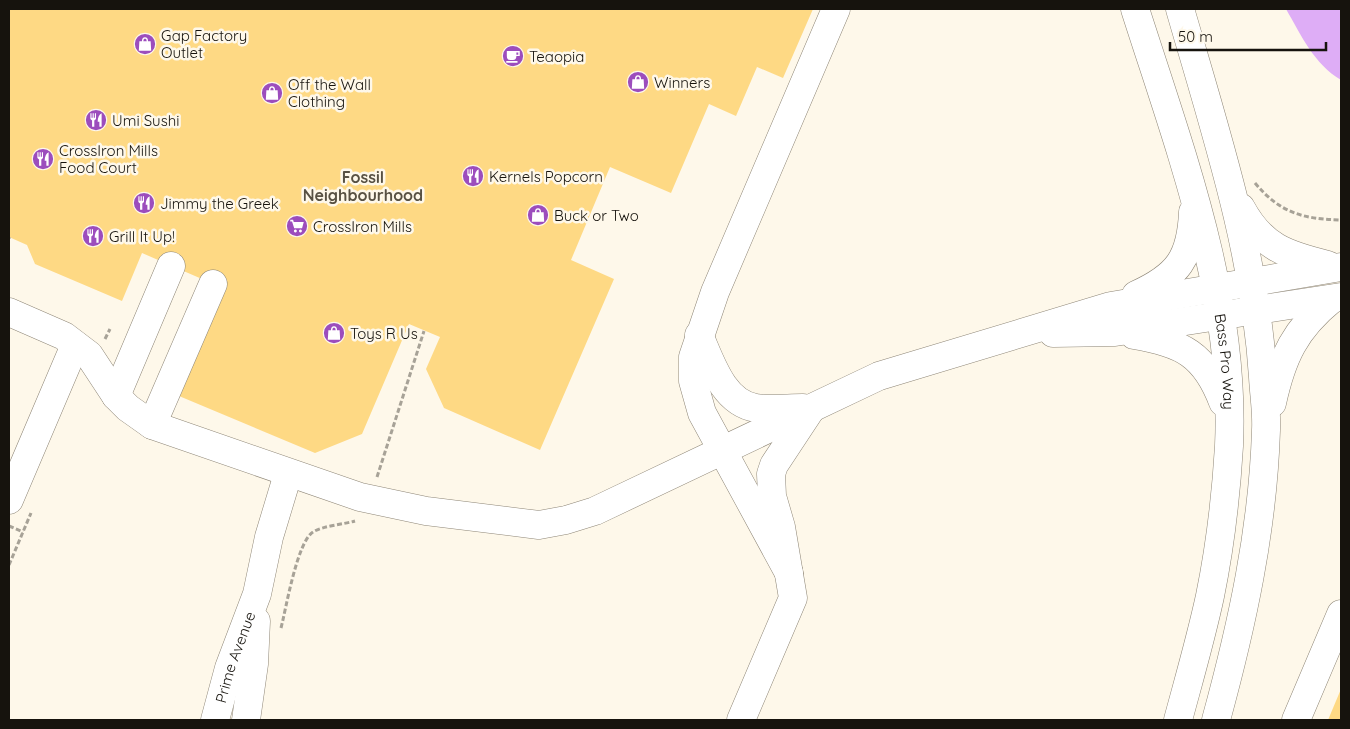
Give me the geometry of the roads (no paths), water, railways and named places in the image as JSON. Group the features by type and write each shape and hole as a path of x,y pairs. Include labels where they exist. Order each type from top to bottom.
{"street":[{"path":"789,573 702,413 693,381 693,356 715,292 836,9"},
{"name":"Bass Pro Way","path":"1135,9 1193,195 1215,288 1227,373 1229,445 1221,534 1210,597 1178,720"},
{"path":"1180,9 1242,185 1251,226 1267,242 1283,252 1339,267"},
{"path":"1242,185 1252,282 1261,345 1266,429"},
{"path":"1113,319 1174,273 1186,254 1192,235 1193,195"},
{"path":"116,396 171,266"},
{"path":"1113,319 1215,288 1339,267"},
{"path":"152,425 213,284"},
{"path":"9,312 64,336 89,355 116,396 128,408 152,425 288,474 370,500 426,511 539,525 566,520 595,511 879,376 1022,333 1113,319 1220,316 1336,298"},
{"path":"1216,720 1238,640 1251,578 1266,429 1278,375 1293,340 1302,326 1336,298"},
{"path":"1113,319 1193,354 1206,367 1217,386 1228,416"},
{"path":"699,335 716,375 733,398 755,408 812,408"},
{"path":"9,500 75,344"},
{"path":"740,720 793,598 781,527 772,496 771,474 774,465 812,408"},
{"name":"Prime Avenue","path":"215,719 230,668 257,594 270,537 288,474"},
{"name":"Prime Avenue","path":"246,720 254,664 257,594"},
{"path":"1296,720 1341,614"}],"place":[{"name":"Gap Factory Outlet","path":"145,44"},
{"name":"Teaopia","path":"513,56"},
{"name":"Winners","path":"638,82"},
{"name":"Off the Wall Clothing","path":"272,93"},
{"name":"Umi Sushi","path":"96,120"},
{"name":"CrossIron Mills Food Court","path":"43,159"},
{"name":"Kernels Popcorn","path":"473,176"},
{"name":"Jimmy the Greek","path":"144,203"},
{"name":"Buck or Two","path":"538,215"},
{"name":"CrossIron Mills","path":"297,226"},
{"name":"Grill It Up!","path":"93,236"},
{"name":"Toys R Us","path":"334,333"}],"district":[{"name":"Fossil Neighbourhood","path":"363,186"}]}
